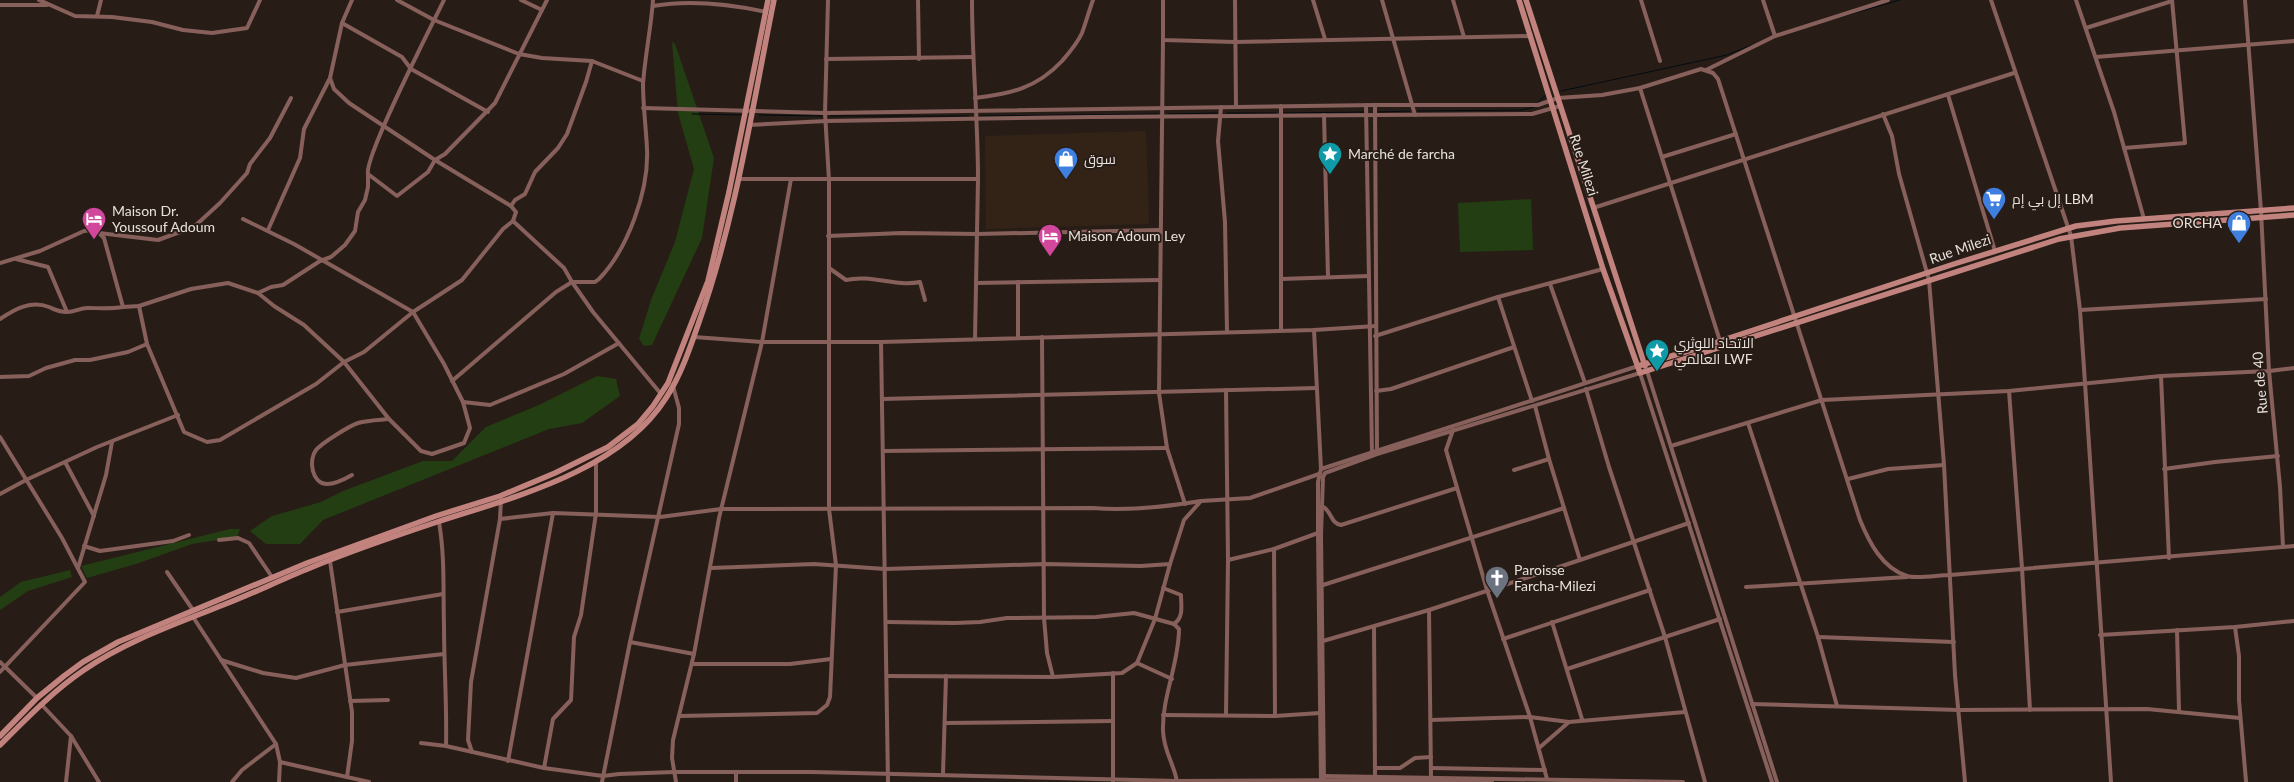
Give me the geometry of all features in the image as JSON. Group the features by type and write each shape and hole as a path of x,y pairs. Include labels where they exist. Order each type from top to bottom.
{"street":[{"path":"40,0 75,16 97,16 152,22 183,30 222,32 247,28 260,0"},
{"path":"97,16 100,0"},
{"path":"268,230 300,158 304,129 330,78 342,23 352,0"},
{"path":"397,0 434,20 519,54 542,58 592,61 644,81"},
{"path":"258,293 271,287 283,285 320,261 331,257 345,245 356,231 358,212 365,200 368,187 366,168 444,0"},
{"path":"521,0 542,10"},
{"path":"368,174 397,196 428,172 435,160 445,154 495,103 547,0"},
{"path":"452,381 541,304 572,282 595,282 604,274 636,216 645,180 647,158 643,108 644,81 653,0"},
{"path":"748,112 768,0"},
{"path":"691,336 712,264 774,0"},
{"path":"679,716 817,713 827,705 830,697 836,565 829,509 829,180 825,113 828,0"},
{"path":"918,0 919,59"},
{"path":"972,0 972,57 978,120 975,339"},
{"path":"975,98 1023,90 1052,72 1071,51 1081,34 1093,0"},
{"path":"1163,0 1159,393 1167,448 1185,504"},
{"path":"1235,0 1236,107"},
{"path":"1313,0 1325,39"},
{"path":"1382,0 1410,105 1415,115"},
{"path":"1453,0 1464,37"},
{"name":"Rue Milezi","path":"1519,0 1552,108 1640,373 1797,324 1928,277 1995,250 2067,229 2096,223 2144,219 2261,214 2294,215"},
{"name":"Rue Milezi","path":"1526,0 1647,371"},
{"path":"1641,0 1660,61"},
{"path":"1763,0 1775,36"},
{"path":"1706,70 1775,36 1888,0"},
{"path":"1991,0 2014,73 2071,236 2080,310 2111,782"},
{"path":"2076,0 2096,57 2144,219"},
{"path":"2086,28 2172,0 2184,143 2124,148"},
{"name":"Rue de 40","path":"2245,0 2261,214 2269,371 2278,456 2283,547"},
{"path":"653,6 670,2 689,2 736,6 766,12"},
{"path":"0,5 49,5"},
{"path":"342,23 402,57 411,68 488,112"},
{"path":"1163,40 1235,42 1530,36"},
{"path":"2096,57 2294,41"},
{"path":"826,58 919,59 972,57"},
{"path":"511,206 515,200 525,194 535,172 558,148 567,134 592,61"},
{"path":"643,108 825,113 1366,105 1538,105 1558,98 1602,95 1640,88 1701,69 1706,70 1713,73 1718,80 1860,520 1874,548 1890,567 1908,577"},
{"path":"1593,208 2014,73"},
{"path":"138,306 147,344 184,432 207,442 220,440 316,384 344,362 364,352 413,312 462,280 492,242 513,221 516,212 511,206 435,160 341,96 334,89 330,78"},
{"path":"1640,88 1720,341"},
{"path":"1948,95 1995,250"},
{"path":"0,263 58,244 84,231 92,230 99,233 158,240 196,225 220,203 247,173 250,164 270,138 291,98"},
{"path":"1366,105 1372,453"},
{"path":"1375,105 1377,452"},
{"path":"1281,106 1281,330"},
{"path":"745,125 826,121 1532,114 1560,106"},
{"path":"1221,107 1218,141 1225,222 1227,332"},
{"path":"1883,114 1892,136 1899,174 1928,277 1944,465 1954,642 1966,782"},
{"path":"1324,115 1328,277"},
{"path":"0,745 66,683 105,657 193,617 330,561 439,522 502,503 596,461 641,429 659,408 671,384 715,274 737,179 745,125"},
{"path":"1662,157 1736,134"},
{"path":"737,179 978,179"},
{"path":"676,782 673,749 679,716 692,664 721,510 762,342 790,179"},
{"name":"Rue Milezi","path":"1638,366 1794,317 2071,236 2120,228 2261,214 2294,208"},
{"path":"0,318 22,306 36,304 58,312 74,312 84,308 109,309 138,306 191,289 228,283 258,293 274,306 304,325 344,362 389,419 421,452 432,454 464,443 470,428 463,402 413,312 268,230 242,219"},
{"path":"513,221 558,261 572,282 662,394"},
{"path":"828,236 902,233 977,234 1160,230"},
{"path":"99,233 104,238 123,307"},
{"path":"14,259 48,267 67,312"},
{"path":"829,268 846,280 861,277 908,284 920,282 925,300"},
{"path":"1370,336 1376,336 1498,297 1604,268"},
{"path":"1280,279 1369,276"},
{"path":"976,283 1160,280"},
{"path":"1018,282 1018,337"},
{"path":"1550,284 1585,383"},
{"path":"1498,297 1532,401"},
{"path":"2080,310 2266,299"},
{"path":"691,336 762,342 881,342 1314,330 1376,326"},
{"path":"1314,330 1321,468 1319,474 1318,533 1320,713 1323,782"},
{"path":"1042,337 1044,618 1047,653 1053,678"},
{"path":"463,402 490,405 564,374 619,342"},
{"path":"881,342 888,782"},
{"path":"0,377 29,376 46,368 75,360 90,360 128,352 147,344"},
{"path":"1376,391 1391,389 1514,347"},
{"path":"1377,452 1638,366"},
{"path":"1671,446 1822,400 2009,391 2161,376 2294,368"},
{"path":"1647,371 1776,782"},
{"path":"1321,468 1535,406 1640,373 1772,782"},
{"path":"2161,376 2169,558"},
{"path":"0,736 37,698 64,676 101,651 272,577 374,538 500,496 555,473 608,447 638,424 671,384"},
{"path":"602,782 630,642 660,517 679,424 679,408 671,384"},
{"path":"882,399 1316,388"},
{"path":"1586,389 1650,590 1705,782"},
{"path":"1226,390 1228,560 1226,714"},
{"path":"2009,391 2030,710"},
{"path":"1535,406 1580,560"},
{"path":"0,494 65,462 178,415"},
{"path":"352,475 328,484 318,480 315,477 312,464 316,450 356,424 389,419"},
{"path":"1748,423 1818,637 1836,706"},
{"path":"1453,430 1446,450 1487,590 1530,718 1547,779"},
{"path":"0,437 85,582 0,672"},
{"path":"78,568 106,476 112,442"},
{"path":"883,451 1167,448"},
{"path":"1322,776 1324,641 1323,477 1325,473 1372,453"},
{"path":"2164,469 2278,456"},
{"path":"1514,470 1549,459"},
{"path":"544,768 553,719 571,700 574,638 581,615 596,513 596,461"},
{"path":"65,462 94,516"},
{"path":"1848,479 1888,469 1944,465"},
{"path":"500,519 553,513 596,513 660,517 721,510 1043,508 1116,510 1257,497 1319,474"},
{"path":"1322,506 1332,520 1342,525 1457,488"},
{"path":"472,752 468,740 471,682 500,519 502,503 500,496"},
{"path":"887,676 1053,678 1122,672 1137,663 1155,618 1184,520 1201,501"},
{"path":"1323,585 1564,508"},
{"path":"508,761 553,513"},
{"path":"439,522 445,559 444,654 447,706 446,746"},
{"path":"1324,641 1374,627 1634,544 1689,523"},
{"path":"1228,560 1274,549 1318,533"},
{"path":"84,546 100,551 173,541 189,535"},
{"path":"219,540 238,538 249,543 272,577"},
{"path":"1746,587 1950,575 2294,546"},
{"path":"1274,549 1275,716"},
{"path":"330,561 350,701 352,740 347,777"},
{"path":"711,568 836,565 885,569 1045,564 1142,566 1170,564"},
{"path":"167,572 193,610"},
{"path":"1164,588 1181,595 1181,615 1179,621 1174,624"},
{"path":"1503,639 1650,590"},
{"path":"337,612 444,594"},
{"path":"1428,610 1431,777"},
{"path":"886,622 955,623 1007,618 1134,613 1174,624 1179,629 1179,642 1163,715 1165,751 1177,781"},
{"path":"193,617 276,744 280,762 279,782"},
{"path":"1567,669 1720,619"},
{"path":"2100,636 2294,621"},
{"path":"1552,622 1582,719"},
{"path":"1374,627 1375,779"},
{"path":"2235,627 2239,656 2240,718 2246,781"},
{"path":"2177,630 2179,711"},
{"path":"1818,637 1954,642"},
{"path":"630,642 694,654"},
{"path":"221,660 263,673 296,678 345,665 444,654"},
{"path":"692,664 790,664 831,659"},
{"path":"0,662 37,698 70,736 99,782"},
{"path":"1137,663 1172,679"},
{"path":"1112,673 1112,780"},
{"path":"943,774 946,676"},
{"path":"350,701 388,700"},
{"path":"1752,704 1959,710 2105,711 2147,709 2240,718"},
{"path":"1431,720 1530,718 1569,722 1582,719 1685,712"},
{"path":"1163,715 1226,714 1275,716 1320,713"},
{"path":"945,723 1112,721"},
{"path":"1539,748 1569,722"},
{"path":"66,782 70,736"},
{"path":"421,743 446,746 544,768 603,776 674,772 812,772 1177,781 1315,780 1323,782 1431,777 1683,782"},
{"path":"232,782 242,770 276,744"},
{"path":"1375,768 1400,768 1415,758 1431,757"},
{"path":"280,762 369,782"},
{"path":"1431,768 1545,770"},
{"path":"736,773 736,782"},
{"path":"1002,782 1003,776"},
{"path":"1315,780 1322,776 1492,782"}],"shaded area":[{"name":"سوق","path":"1146,131 1149,224 986,229 985,136"}],"green space":[{"path":"672,42 675,44 714,158 702,238 652,345 644,346 639,339 651,300 675,242 694,169 678,113"},
{"path":"1531,199 1533,250 1460,252 1458,203"},
{"path":"597,376 616,379 620,396 582,423 549,429 323,520 300,544 266,544 250,531 272,516 321,502 343,491 423,461 452,461 486,427 539,405"},
{"path":"230,529 240,529 237,537 192,544 136,564 87,578 81,566"},
{"path":"70,570 72,577 28,591 0,610 0,597 21,582"}],"waterway":[{"path":"1830,20 1900,0"},
{"path":"1561,91 1727,55 1752,45"},
{"path":"1538,102 1545,96"},
{"path":"1418,111 1522,110 1534,107"},
{"path":"1378,112 1410,111"},
{"path":"1284,113 1364,112"},
{"path":"1169,114 1218,113"},
{"path":"1227,113 1276,113"},
{"path":"692,114 741,115"},
{"path":"980,116 1158,114"},
{"path":"759,115 822,116"},
{"path":"830,116 969,116"}],"place":[{"name":"Marché de farcha","path":"1330,175"},
{"name":"سوق","path":"1066,180"},
{"name":"إل بي إم LBM","path":"1994,220"},
{"name":"Maison Dr. Youssouf Adoum","path":"94,240"},
{"name":"ORCHA","path":"2239,244"},
{"name":"Maison Adoum Ley","path":"1050,257"},
{"name":"الاتحاد اللوثري العالمي LWF","path":"1657,372"},
{"name":"Paroisse Farcha-Milezi","path":"1497,599"}]}
